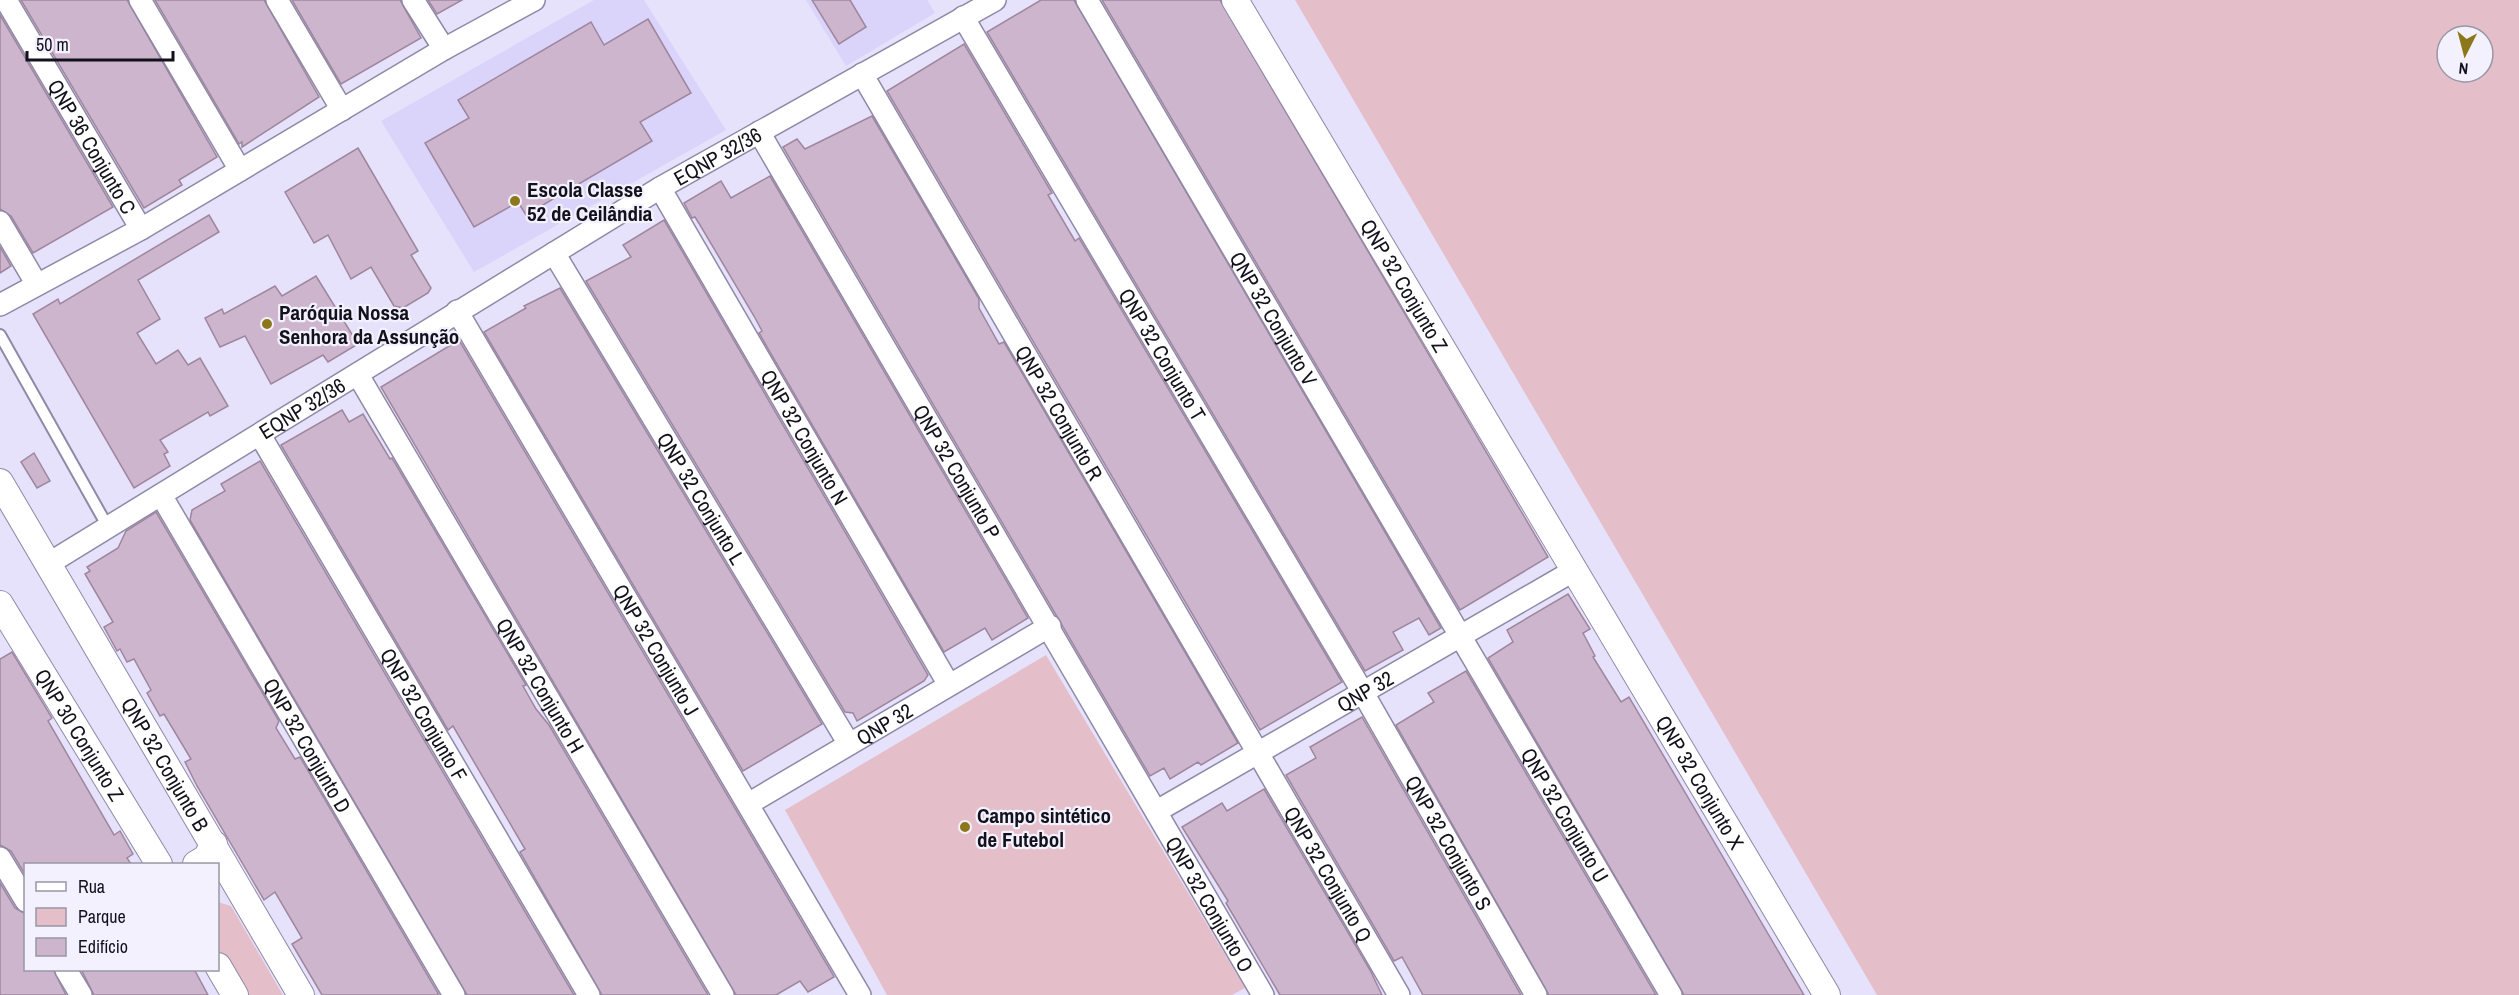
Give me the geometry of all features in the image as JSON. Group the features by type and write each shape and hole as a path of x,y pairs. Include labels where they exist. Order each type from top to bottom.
{"street":[{"name":"QNP 36 Conjunto C","path":"6,0 141,230"},
{"path":"140,0 240,170"},
{"path":"277,0 342,110"},
{"path":"413,0 444,49"},
{"path":"0,305 141,230 444,49 534,0"},
{"name":"EQNP 32/36","path":"48,564 109,529 457,311 660,188 995,0"},
{"name":"QNP 32 Conjunto V","path":"1087,0 1460,635"},
{"name":"QNP 32 Conjunto Z","path":"1235,0 1573,572"},
{"name":"QNP 32 Conjunto T","path":"963,17 1362,691"},
{"name":"QNP 32 Conjunto R","path":"861,74 1258,751"},
{"name":"QNP 32 Conjunto P","path":"759,132 1050,626 1156,812"},
{"name":"QNP 32 Conjunto N","path":"660,188 949,685"},
{"path":"0,222 36,284"},
{"name":"QNP 32 Conjunto L","path":"554,253 849,744"},
{"name":"QNP 32 Conjunto J","path":"457,311 748,804 854,993"},
{"name":"QNP 32 Conjunto H","path":"358,375 723,995"},
{"name":"QNP 32 Conjunto F","path":"260,435 589,995"},
{"name":"QNP 32 Conjunto B","path":"0,482 214,844 228,887 302,995"},
{"name":"QNP 32 Conjunto D","path":"161,495 454,995"},
{"name":"QNP 32","path":"1156,812 1362,691 1573,572"},
{"name":"QNP 32 Conjunto X","path":"1573,572 1827,995"},
{"name":"QNP 30 Conjunto Z","path":"0,604 158,863"},
{"name":"QNP 32","path":"748,804 1050,626"},
{"name":"QNP 32 Conjunto U","path":"1460,635 1671,995"},
{"name":"QNP 32 Conjunto S","path":"1362,691 1536,995"},
{"name":"QNP 32 Conjunto Q","path":"1258,751 1399,995"},
{"name":"QNP 32 Conjunto O","path":"1156,812 1263,995"},
{"path":"198,863 206,858 214,844"},
{"path":"0,858 24,898"},
{"path":"219,968 235,995"},
{"path":"67,971 81,995"}],"lane":[{"path":"0,335 109,529"}],"shaded area":[{"name":"Escola Classe 52 de Ceilândia","path":"594,0 644,0 726,130 474,272 381,121"},
{"path":"806,0 927,0 935,13 846,66"}],"green space":[{"path":"1295,0 2519,0 2519,995 1877,995"},
{"path":"1046,655 1245,988 1232,995 887,995 785,810"},
{"path":"219,902 231,906 283,995 243,995 219,953"}],"building":[{"path":"21,0 127,0 217,157 179,180 182,185 144,208"},
{"path":"155,0 264,0 319,97 242,147 242,142 239,144"},
{"path":"292,0 400,0 421,38 341,84"},
{"path":"428,0 462,0 437,14"},
{"path":"812,0 850,0 866,27 839,44"},
{"path":"1041,0 1074,0 1441,628 1429,635 1419,618 1393,632 1403,650 1365,671 987,32"},
{"path":"1102,0 1220,0 1548,557 1460,610"},
{"path":"0,15 113,207 33,253 11,216 0,209"},
{"path":"648,19 691,93 640,122 652,141 526,215 518,202 474,227 425,143 469,118 458,100 591,22 604,45"},
{"path":"964,44 1052,193 1048,195 1075,241 1079,238 1342,682 1260,730 887,91"},
{"path":"872,116 979,299 979,308 999,344 1004,342 1238,743 1201,765 1198,762 1170,779 1164,768 1150,776 783,147 797,139 805,149"},
{"path":"358,148 418,251 411,255 431,288 428,293 403,308 394,306 371,267 351,279 328,235 314,243 285,192"},
{"path":"770,176 1028,618 992,640 985,628 944,652 759,333 762,331 754,316 700,225 695,217 692,218 684,203 721,181 731,198"},
{"path":"209,215 219,232 138,280 160,319 137,333 156,364 178,350 188,365 200,358 228,406 210,416 208,412 160,440 168,452 164,454 170,466 134,488 33,314 58,299 60,304"},
{"path":"664,220 928,675 924,681 857,721 853,713 845,712 586,281 631,257 623,245"},
{"path":"0,247 11,266 0,273"},
{"path":"316,276 358,344 328,362 323,355 271,384 245,336 220,347 205,318 222,309 224,314 275,286 282,296"},
{"path":"560,288 822,724 743,771 484,332 526,308 524,306"},
{"path":"459,340 832,973 834,977 808,992 800,981 776,995 736,995 381,387"},
{"path":"342,410 349,422 363,414 390,459 392,458 526,685 523,686 536,709 549,725 708,995 602,995 520,852 525,849 453,726 448,730 281,445"},
{"path":"34,453 50,481 37,488 21,462"},
{"path":"260,461 574,995 467,995 190,520 192,510 225,491 221,484"},
{"path":"156,512 279,721 276,728 295,759 300,757 439,995 322,995 292,944 302,938 275,892 264,900 197,786 185,762 191,759 164,714 160,716 147,693 151,690 134,659 127,662 120,649 117,651 104,627 113,622 85,574 90,571 87,567 118,548 126,531"},
{"path":"1568,594 1590,629 1583,633 1595,656 1593,657 1621,702 1629,697 1804,995 1684,995 1488,658 1513,642 1507,630"},
{"path":"12,652 52,718 48,721 114,835 120,831 133,854 127,858 130,863 24,863 24,873 11,851 0,845 0,659"},
{"path":"1466,671 1656,995 1549,995 1396,725 1434,702 1428,693"},
{"path":"1362,717 1521,995 1423,995 1402,957 1394,961 1286,775 1316,758 1310,747"},
{"path":"1264,789 1370,970 1382,995 1280,995 1226,903 1228,901 1182,827 1222,803 1227,811"},
{"path":"0,883 15,908 24,913 24,971 54,971 66,995 0,995"},
{"path":"82,971 195,971 208,995 94,995"}],"place":[{"name":"Escola Classe 52 de Ceilândia","path":"515,201"},
{"name":"Paróquia Nossa Senhora da Assunção","path":"267,324"},
{"name":"Campo sintético de Futebol","path":"965,827"}]}
